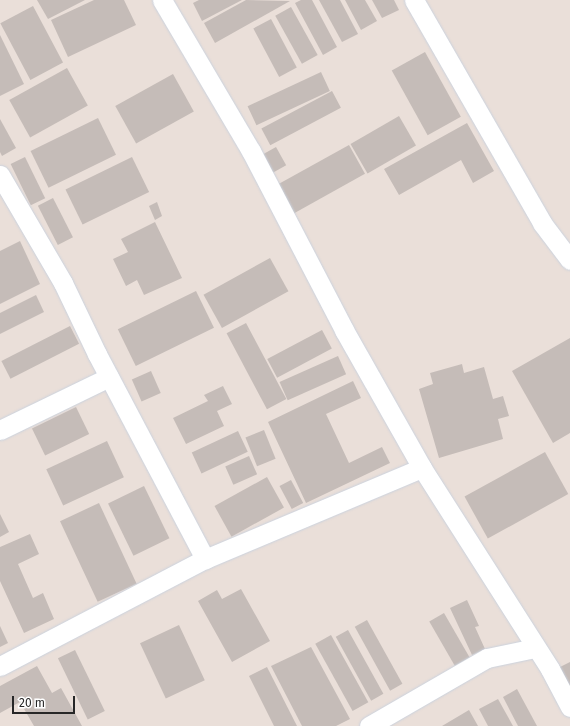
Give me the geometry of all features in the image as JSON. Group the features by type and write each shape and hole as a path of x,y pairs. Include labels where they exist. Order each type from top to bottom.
{"street":[{"path":"162,0 251,151 344,330 422,468 535,648 550,669 570,707"},
{"path":"414,0 542,223 570,260"},
{"path":"0,175 6,196 63,283 109,378 205,559"},
{"path":"0,430 109,378"},
{"path":"0,666 205,559 422,468"},
{"path":"369,726 487,658 535,648"}],"building":[{"path":"37,0 85,0 48,19"},
{"path":"94,0 124,0 136,25 68,57 51,20"},
{"path":"199,0 242,0 202,21 193,3"},
{"path":"246,0 290,1 215,43 204,23"},
{"path":"301,0 312,0 337,47 323,55 295,3"},
{"path":"319,0 340,0 358,34 342,42"},
{"path":"345,0 365,0 377,21 361,30"},
{"path":"372,0 394,0 399,10 382,18"},
{"path":"33,6 63,63 30,80 0,23"},
{"path":"291,7 318,55 302,64 275,16"},
{"path":"271,19 297,68 279,77 253,28"},
{"path":"0,35 24,84 0,96"},
{"path":"425,52 461,117 428,135 392,70"},
{"path":"67,68 88,106 30,138 9,100"},
{"path":"321,72 330,91 256,125 248,106"},
{"path":"173,74 194,112 136,144 115,106"},
{"path":"332,91 341,108 270,145 261,129"},
{"path":"399,116 416,145 368,173 351,144"},
{"path":"98,118 116,155 49,188 31,151"},
{"path":"0,119 16,148 2,156 0,152"},
{"path":"467,123 494,171 473,183 461,160 399,195 384,169"},
{"path":"349,145 365,174 294,213 278,184"},
{"path":"276,147 286,165 268,176 258,157"},
{"path":"25,157 45,198 31,205 11,164"},
{"path":"132,157 149,192 83,224 65,189"},
{"path":"53,198 73,237 58,245 38,206"},
{"path":"157,202 162,216 155,220 149,206"},
{"path":"155,222 182,278 144,295 137,280 126,286 113,259 128,252 121,239"},
{"path":"20,241 40,284 0,304 0,251"},
{"path":"270,258 288,291 222,328 204,295"},
{"path":"196,291 214,328 136,366 118,329"},
{"path":"36,295 44,312 0,334 0,313"},
{"path":"246,323 286,399 267,409 227,333"},
{"path":"70,326 79,344 10,379 1,361"},
{"path":"322,330 332,349 277,378 267,359"},
{"path":"570,338 570,433 553,443 512,371"},
{"path":"338,356 346,374 288,400 280,382"},
{"path":"462,364 464,373 484,367 493,399 503,396 509,416 498,419 503,439 439,458 419,389 433,384 430,373"},
{"path":"151,371 161,393 142,401 132,380"},
{"path":"353,381 361,398 326,414 349,463 382,447 390,463 306,503 268,422"},
{"path":"223,386 232,404 217,411 224,426 186,444 173,418 208,401 204,395"},
{"path":"76,407 89,434 45,455 32,428"},
{"path":"264,430 276,459 257,466 245,437"},
{"path":"238,431 248,452 201,473 192,453"},
{"path":"107,441 124,477 63,506 46,469"},
{"path":"545,452 568,494 488,539 465,497"},
{"path":"249,456 257,474 233,485 225,467"},
{"path":"267,477 284,508 231,537 215,506"},
{"path":"291,480 303,503 292,509 280,486"},
{"path":"144,486 169,538 133,556 108,504"},
{"path":"99,503 137,584 98,602 60,521"},
{"path":"0,514 9,532 0,537"},
{"path":"30,534 39,554 18,564 33,598 43,593 54,619 24,633 0,581 0,547"},
{"path":"241,589 270,641 232,662 198,601 217,590 222,599"},
{"path":"467,600 479,626 475,627 485,649 472,655 450,608"},
{"path":"444,613 469,657 455,666 429,622"},
{"path":"367,620 402,684 390,691 355,627"},
{"path":"179,625 205,680 166,698 140,643"},
{"path":"0,626 8,643 0,647"},
{"path":"348,630 383,694 371,701 336,637"},
{"path":"331,635 368,702 353,711 315,644"},
{"path":"311,647 350,719 336,726 302,726 271,666"},
{"path":"75,650 105,711 88,719 58,658"},
{"path":"570,662 570,703 554,670"},
{"path":"37,666 52,693 61,688 82,726 34,726 20,702 0,713 0,686"},
{"path":"267,667 297,726 274,726 249,676"},
{"path":"517,689 537,726 518,726 503,697"},
{"path":"498,699 513,726 488,726 479,709"},
{"path":"469,710 478,726 442,726"}]}
